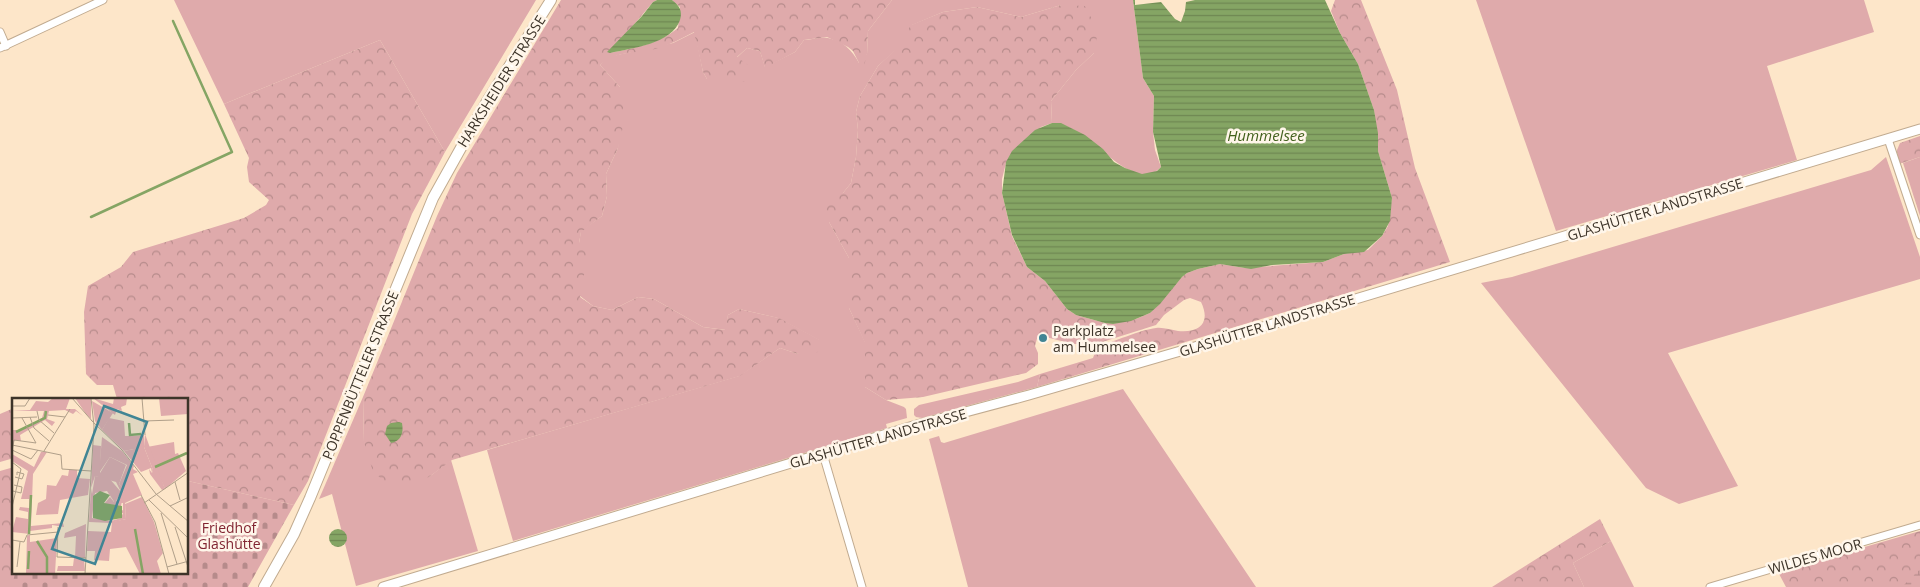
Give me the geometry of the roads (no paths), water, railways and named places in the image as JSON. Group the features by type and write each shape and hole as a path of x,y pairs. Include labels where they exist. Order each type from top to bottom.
{"main road":[{"name":"HARKSHEIDER STRASSE","path":"452,162 551,0"},
{"name":"POPPENBÜTTELER STRASSE","path":"264,587 294,534 310,498 429,207 452,162"}],"street":[{"path":"0,32 3,47 103,0"},
{"name":"GLASHÜTTER LANDSTRASSE","path":"383,587 823,454 1246,332 1920,129"},
{"path":"1888,139 1920,235"},
{"path":"823,454 862,587"},
{"name":"WILDES MOOR","path":"1710,587 1920,525"}],"water":[{"path":"657,0 672,0 678,6 681,11 681,17 676,28 669,35 650,44 610,53 607,52 653,2"},
{"name":"Hummelsee","path":"1133,0 1135,0 1135,5 1161,2 1175,19 1181,22 1186,2 1195,0 1325,0 1340,33 1358,64 1374,110 1378,133 1378,151 1392,198 1390,221 1382,236 1364,252 1344,254 1323,262 1272,265 1251,269 1220,264 1198,269 1182,277 1150,313 1131,321 1113,324 1105,323 1076,315 1067,309 1045,281 1027,267 1012,235 1002,193 1006,162 1012,151 1035,130 1052,123 1061,123 1085,135 1103,149 1114,162 1125,168 1142,174 1157,171 1161,167 1153,132 1154,96 1143,78"},
{"path":"391,423 402,423 403,430 401,436 391,443 385,434 387,426"},
{"path":"338,529 344,532 347,538 344,544 338,547 332,544 329,538 332,532"}],"waterway":[{"path":"91,217 232,152 173,21"}],"place":[{"name":"Parkplatz am Hummelsee","path":"1043,338"}],"park label":[{"name":"Friedhof Glashütte","path":"229,536"}]}
